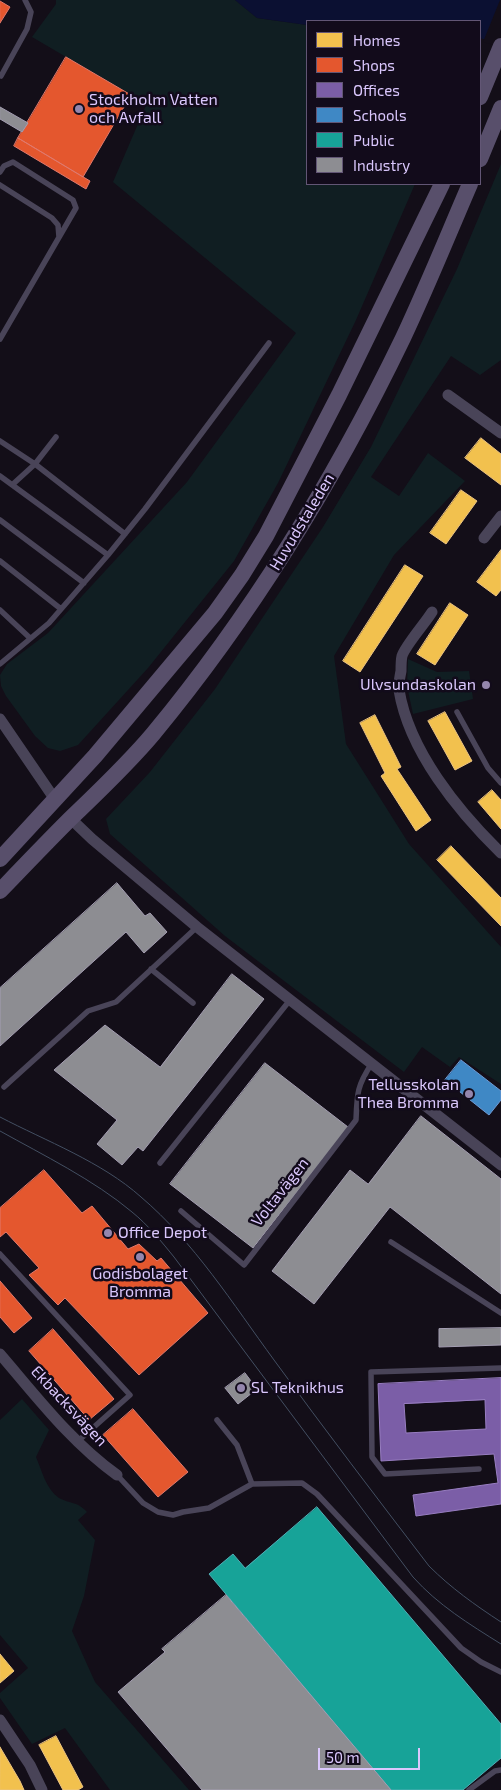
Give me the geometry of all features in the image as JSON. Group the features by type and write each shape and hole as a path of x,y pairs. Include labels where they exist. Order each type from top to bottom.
{"main road":[{"path":"481,95 501,46"},
{"path":"481,157 501,108"},
{"name":"Huvudstaleden","path":"0,859 56,801 95,756 215,613 242,575 266,536 442,185"},
{"name":"Huvudstaleden","path":"0,891 70,818 107,784 153,734 234,628 269,576 329,478 370,404 429,280 470,185"},
{"path":"56,801 70,818"}],"street":[{"path":"448,395 501,433"},
{"path":"484,538 501,516"},
{"path":"432,612 402,656 399,688 403,704 410,725 428,763 451,798 501,853"},
{"path":"0,719 56,801"},
{"path":"70,818 92,839 197,926 501,1165"},
{"name":"Ekbacksvägen","path":"0,1354 77,1442 97,1461 117,1475"},
{"path":"0,1720 30,1765 42,1790"}],"lane":[{"path":"2,76 27,28 30,12 25,0"},
{"path":"0,172 4,166 13,162 73,200 76,208 0,339"},
{"path":"0,185 52,218 58,225 59,237"},
{"path":"0,664 49,623 108,555 269,343"},
{"path":"12,485 35,464 56,437"},
{"path":"0,441 35,464 125,534"},
{"path":"0,476 108,555"},
{"path":"0,520 84,583"},
{"path":"0,562 61,609"},
{"path":"0,610 30,638"},
{"path":"457,712 488,768 501,783"},
{"path":"4,1087 88,1011 116,1002 197,926"},
{"path":"152,969 193,1004"},
{"path":"160,1163 290,1000"},
{"name":"Voltavägen","path":"181,1211 244,1265 356,1120 357,1092 372,1064"},
{"path":"391,1242 501,1312"},
{"path":"0,1254 130,1395 77,1442"},
{"path":"479,1469 385,1474 372,1457 371,1372 501,1368"},
{"path":"217,1420 237,1445 252,1484"},
{"path":"117,1475 143,1502 158,1512 173,1515 209,1508 252,1484 302,1483 317,1494 461,1648 481,1662 501,1672"},
{"path":"469,1790 495,1771 501,1770"}],"shaded area":[{"path":"56,0 235,0 257,18 306,25 306,185 415,185 356,320 278,483 234,561 148,668 78,745 60,751 48,748 35,736 6,696 1,686 0,675 7,664 48,633 187,482 296,333 113,182 147,103 32,37 56,4"},
{"path":"501,164 501,360 480,375 451,356 371,477 399,496 428,453 465,481 394,555 334,656 346,744 409,844 501,947 501,1084 459,1057 450,1067 422,1047 404,1072 225,936 110,834 106,819 150,772 215,689 323,527 371,447 457,269"},
{"path":"408,659 437,672 469,671 473,699 413,714 407,686"},
{"path":"22,1399 49,1430 36,1457 42,1474 51,1490 59,1498 77,1504 87,1512 78,1520 95,1540 84,1596 72,1631 95,1682 189,1790 110,1790 65,1728 32,1744 0,1698 0,1693 28,1668 0,1635 0,1420"}],"water":[{"path":"235,0 501,0 501,45 481,38 481,20 306,20 306,25 257,18"}],"pier":[{"path":"501,0 501,47 483,42"}],"building: Homes":[{"path":"481,438 501,454 501,485 465,458"},
{"path":"461,490 477,501 446,544 430,533"},
{"path":"501,550 501,590 496,596 477,582"},
{"path":"405,565 423,576 360,672 343,661"},
{"path":"450,603 468,615 435,665 417,654"},
{"path":"445,712 472,761 455,770 428,721"},
{"path":"375,715 401,767 397,769 431,820 416,831 381,776 385,773 360,723"},
{"path":"492,790 501,800 501,829 478,802"},
{"path":"451,846 501,898 501,926 437,860"},
{"path":"0,1654 14,1671 0,1683"},
{"path":"56,1736 83,1787 78,1790 63,1790 39,1745"},
{"path":"0,1747 20,1781 24,1790 0,1790"}],"building: Shops":[{"path":"0,1 10,7 0,23"},
{"name":"Stockholm Vatten och Avfall","path":"66,57 131,95 83,177 18,138"},
{"path":"18,138 90,181 86,189 14,146"},
{"path":"44,1170 82,1213 92,1206 128,1249 139,1244 157,1261 161,1258 208,1313 139,1375 65,1298 58,1305 29,1275 39,1268 6,1232 0,1237 0,1208"},
{"path":"0,1281 32,1318 14,1333 0,1317"},
{"path":"53,1329 114,1399 89,1420 29,1351"},
{"path":"133,1409 188,1472 158,1497 103,1435"}],"building: Offices":[{"path":"501,1378 501,1504 416,1516 413,1495 498,1483 494,1454 381,1461 378,1384","holes":["485,1400 486,1429 406,1433 404,1404"]}],"building: Schools":[{"path":"461,1060 501,1091 501,1100 489,1115 445,1080"}],"building: Public":[{"path":"317,1507 501,1724 501,1758 463,1790 391,1790 209,1574 233,1554 245,1568"}],"building: Industry":[{"path":"0,107 28,123 22,132 0,119"},
{"path":"117,883 145,916 150,913 167,932 144,953 126,932 0,1046 0,988"},
{"path":"232,974 264,999 143,1151 138,1147 122,1165 97,1144 117,1120 54,1070 105,1025 160,1067"},
{"path":"265,1063 348,1127 253,1248 170,1184"},
{"path":"421,1116 501,1179 501,1294 390,1207 314,1304 272,1271 350,1170 368,1184"},
{"path":"501,1328 501,1345 439,1347 439,1329"},
{"name":"SL Teknikhus","path":"245,1373 257,1389 238,1404 225,1388"},
{"path":"226,1595 391,1790 202,1790 118,1692 165,1652 162,1649"}],"tram line":[{"path":"0,1117 109,1173 126,1184 160,1215 212,1274 312,1412 429,1566 446,1582 501,1622"},
{"path":"0,1131 68,1168 101,1189 132,1212 149,1228 174,1257 413,1577 443,1605 501,1644"}],"place":[{"name":"Stockholm Vatten och Avfall","path":"79,109"},
{"name":"Ulvsundaskolan","path":"486,685"},
{"name":"Tellusskolan Thea Bromma","path":"469,1094"},
{"name":"Office Depot","path":"108,1233"},
{"name":"Godisbolaget Bromma","path":"140,1257"},
{"name":"SL Teknikhus","path":"241,1388"}]}
